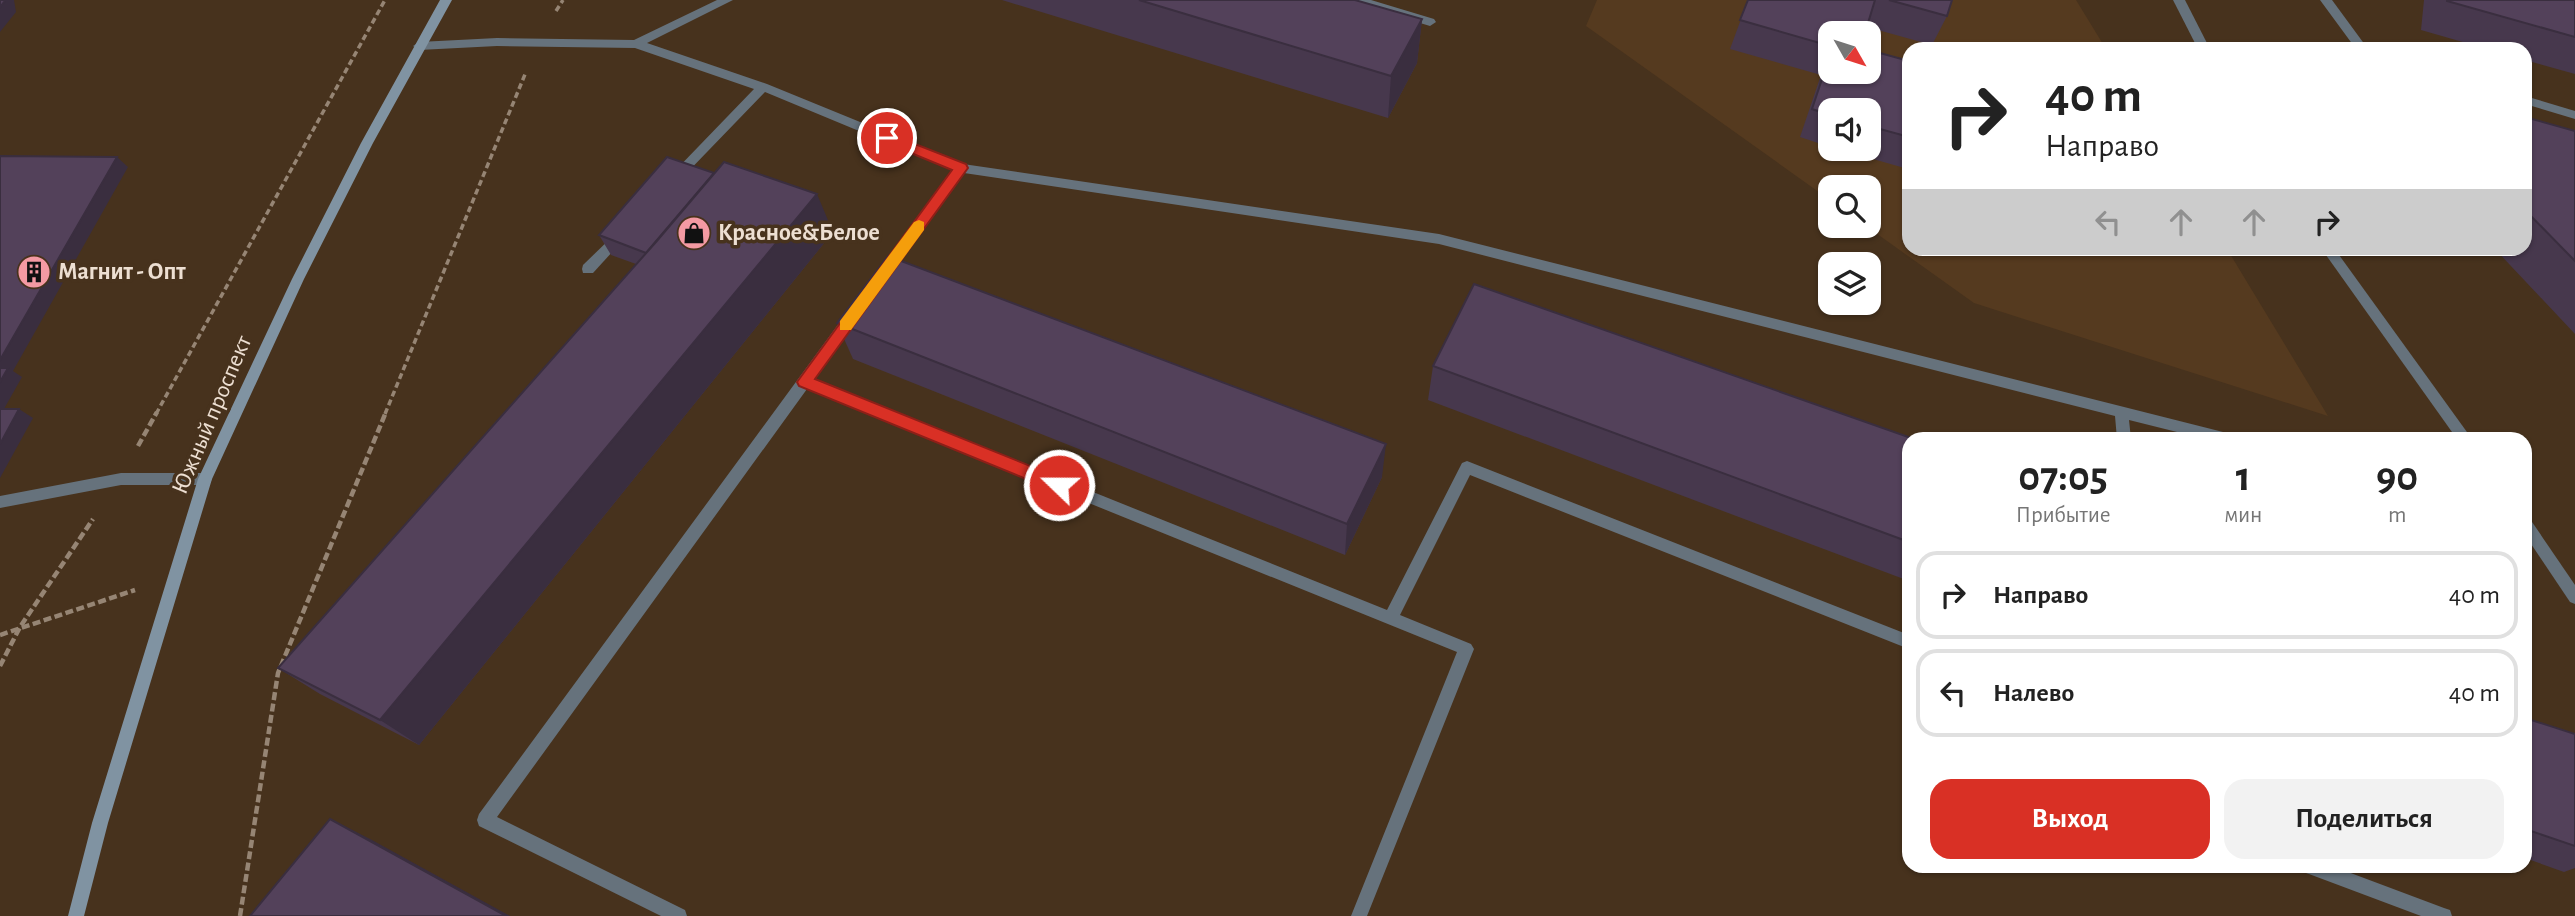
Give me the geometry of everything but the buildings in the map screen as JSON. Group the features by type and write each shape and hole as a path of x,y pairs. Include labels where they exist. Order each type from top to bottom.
{"main road":[{"name":"Южный проспект","path":"76,916 100,823 205,479 298,279 419,46 446,0"}],"lane":[{"path":"636,44 727,0"},
{"path":"1358,0 1430,22"},
{"path":"2179,0 2200,42"},
{"path":"2326,0 2357,42"},
{"path":"419,46 636,44 763,87 961,168 1439,239 2200,432"},
{"path":"662,192 763,87"},
{"path":"2532,102 2575,114"},
{"path":"879,281 961,168"},
{"path":"588,269 625,231"},
{"path":"2333,256 2460,432"},
{"path":"679,916 485,820 862,303"},
{"path":"805,382 1466,649 1359,916"},
{"path":"2121,412 2123,432"},
{"path":"1390,619 1467,467 1902,639"},
{"path":"0,502 121,479 205,479"},
{"path":"2532,534 2575,597"},
{"path":"2328,873 2444,916"}],"path":[{"path":"0,666 20,627 121,479 385,0"},
{"path":"240,916 278,673 538,43 563,0"},
{"path":"0,635 176,577"}],"shaded area":[{"path":"1597,0 2076,0 2102,42 1902,42 1902,252 1881,237 1881,175 1818,175 1818,191 1586,26"},
{"path":"1908,256 2231,256 2328,416 1974,303"}],"slow traffic":[{"path":"846,326 919,226"}],"place":[{"name":"Красное&Белое","path":"694,233"},
{"name":"Магнит - Опт","path":"34,272"}],"route":[{"path":"887,138 961,168 805,382 1059,485"}]}
